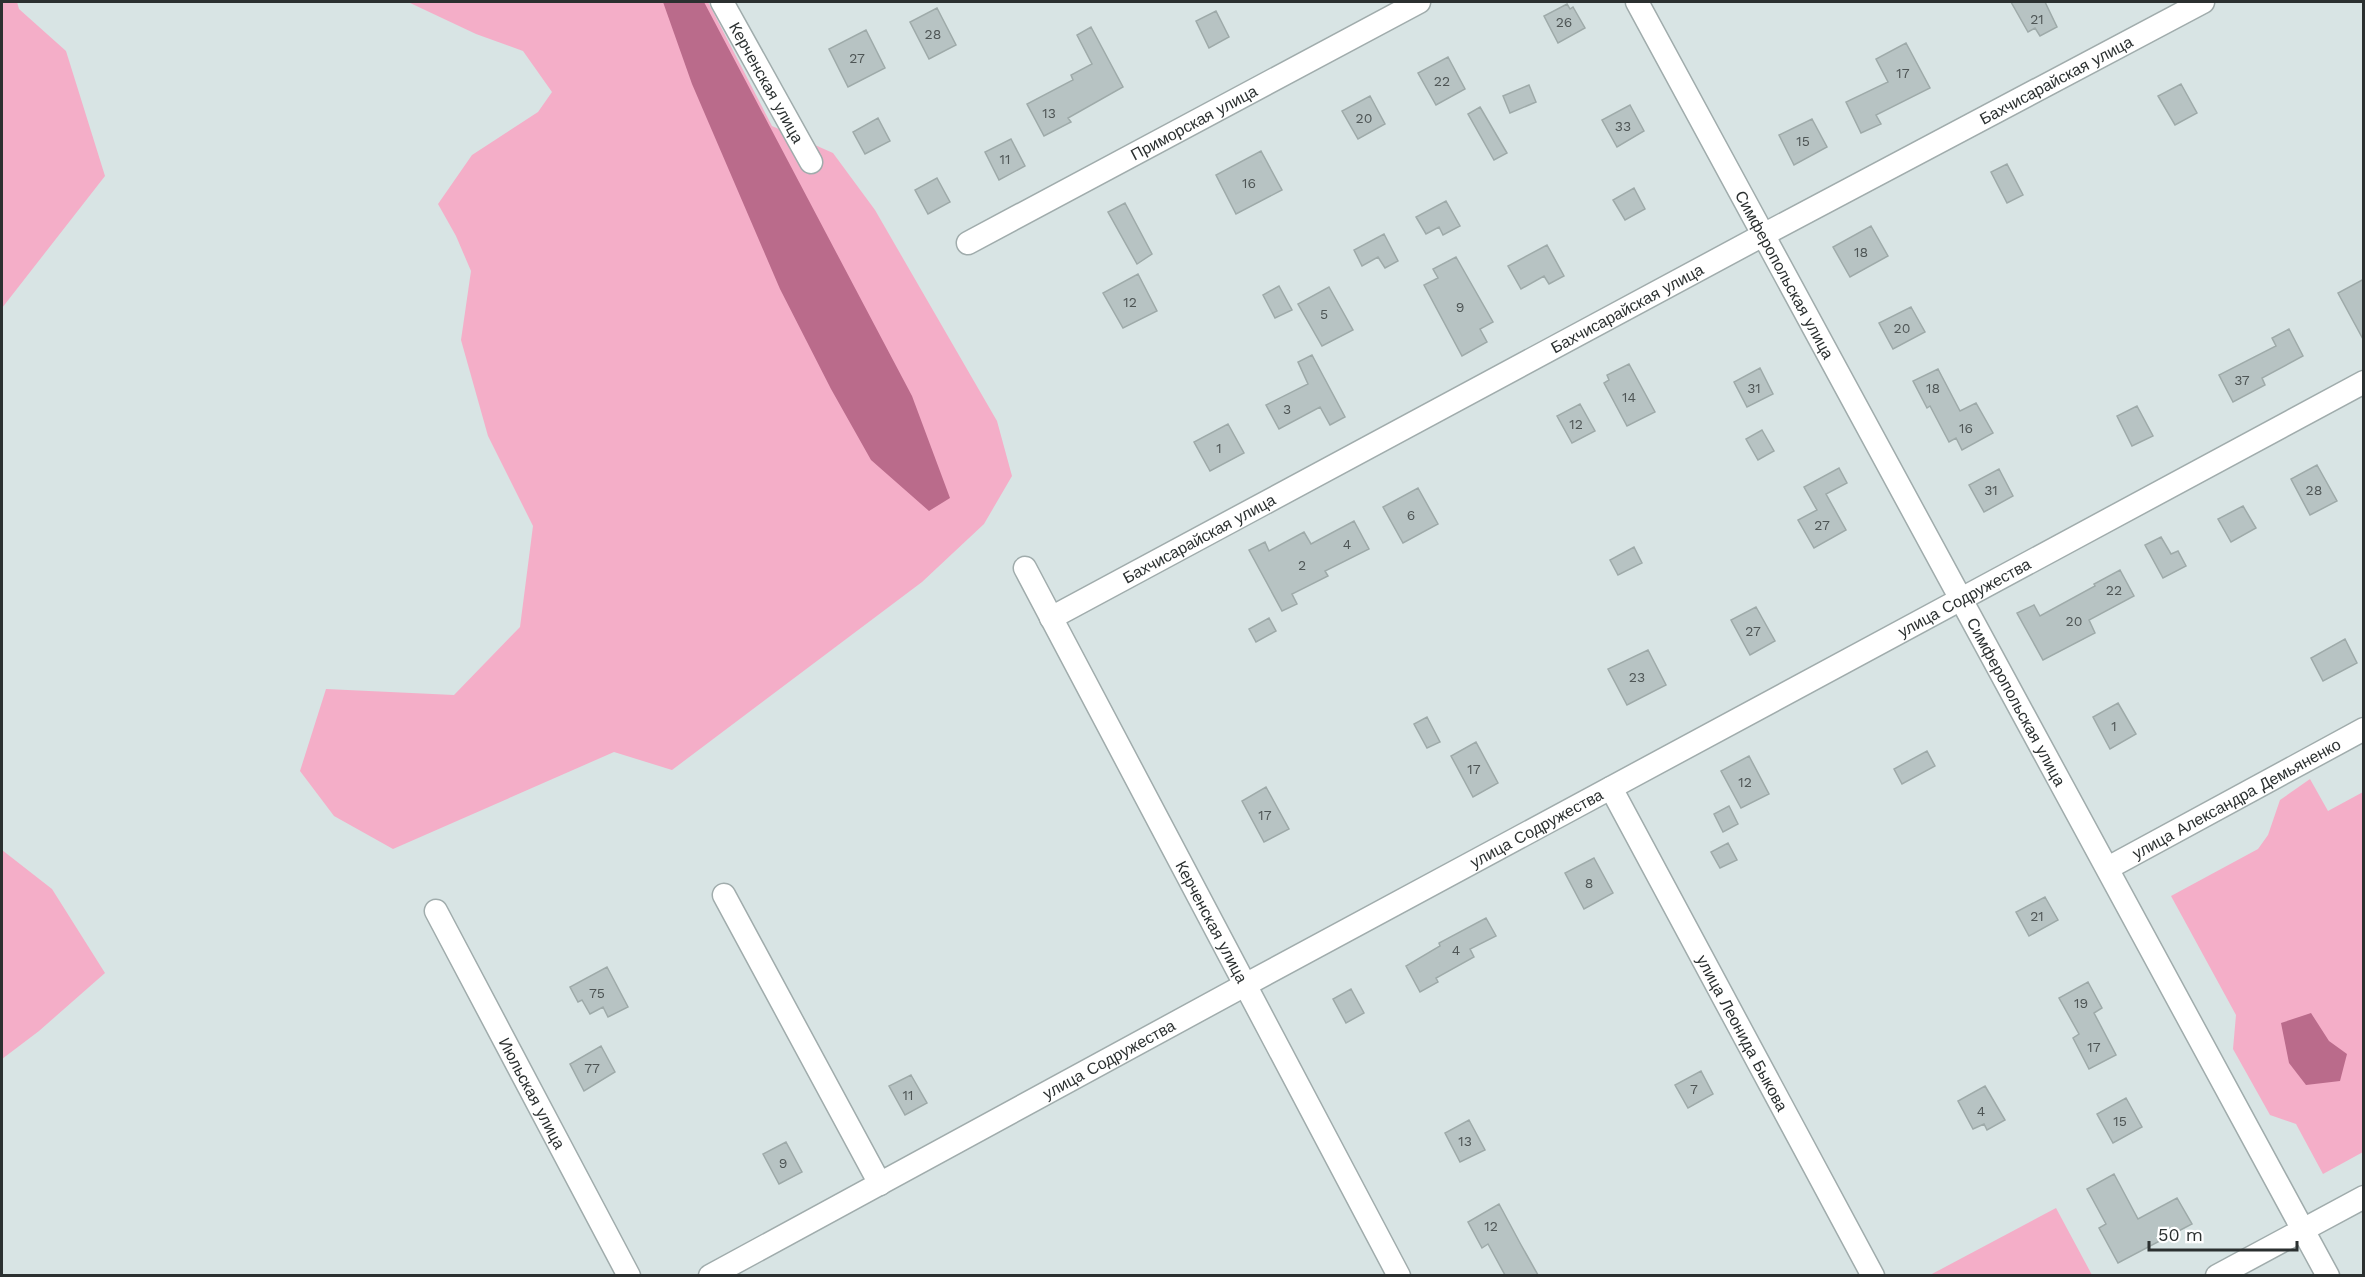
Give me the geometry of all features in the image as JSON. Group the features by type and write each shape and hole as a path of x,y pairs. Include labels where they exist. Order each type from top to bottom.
{"street":[{"name":"Керченская улица","path":"722,2 811,162"},
{"name":"Приморская улица","path":"969,243 1419,2"},
{"name":"Симферопольская улица","path":"1637,2 1765,234 1961,601 2328,1275"},
{"name":"Бахчисарайская улица","path":"1051,618 1765,234 2204,2"},
{"name":"улица Содружества","path":"710,1275 2364,382"},
{"name":"Керченская улица","path":"1025,568 1399,1275"},
{"name":"улица Александра Демьяненко","path":"2108,868 2364,729"},
{"name":"улица Леонида Быкова","path":"1611,788 1873,1275"},
{"path":"724,895 880,1184"},
{"name":"Июльская улица","path":"436,911 629,1275"},
{"path":"2217,1275 2364,1197"}],"shaded area":[{"path":"2,2 17,2 19,9 66,51 105,176 2,308"},
{"path":"408,2 708,2 772,126 833,153 875,210 997,421 1012,476 984,524 922,582 672,770 614,752 393,849 334,816 300,771 326,689 454,695 520,627 533,526 488,436 461,340 471,271 456,236 438,204 472,155 538,112 552,92 523,51 476,34"},
{"path":"663,2 704,2 912,396 950,498 929,511 871,460 831,389 780,289 692,84"},
{"path":"2310,779 2328,811 2363,792 2363,1152 2323,1174 2296,1124 2270,1115 2233,1049 2236,1015 2171,896 2258,849 2268,835 2280,800"},
{"path":"2,850 52,889 105,973 39,1031 2,1059"},
{"path":"2311,1013 2329,1041 2347,1054 2340,1081 2306,1085 2289,1063 2281,1023"},
{"path":"2056,1208 2092,1275 1930,1275"}],"building":[{"path":"2011,2 2045,2 2057,27 2040,36 2035,28 2028,32"},
{"path":"1567,4 1570,9 1573,7 1585,28 1558,43 1544,16"},
{"path":"937,8 956,45 929,59 910,22"},
{"path":"1216,11 1229,37 1209,48 1196,21"},
{"path":"1091,27 1123,87 1068,118 1071,122 1044,136 1027,104 1073,80 1071,75 1092,64 1077,35"},
{"path":"866,30 885,68 848,87 829,49"},
{"path":"1906,43 1930,88 1876,115 1881,124 1861,133 1846,102 1888,82 1876,59"},
{"path":"1448,57 1465,89 1436,105 1418,73"},
{"path":"2181,84 2197,113 2175,125 2158,96"},
{"path":"1529,85 1536,102 1510,113 1503,96"},
{"path":"1370,96 1385,124 1358,139 1342,111"},
{"path":"1630,105 1644,131 1617,147 1602,120"},
{"path":"1480,107 1507,153 1494,160 1468,114"},
{"path":"878,118 890,141 865,154 853,132"},
{"path":"1812,119 1827,147 1794,165 1779,135"},
{"path":"1011,139 1025,166 999,180 985,152"},
{"path":"1261,151 1282,190 1236,214 1216,175"},
{"path":"2007,164 2023,195 2007,203 1991,172"},
{"path":"937,178 950,202 928,214 915,190"},
{"path":"1634,188 1645,209 1625,220 1613,200"},
{"path":"1446,201 1460,226 1443,235 1439,227 1426,234 1416,217"},
{"path":"1125,203 1152,254 1137,264 1108,212"},
{"path":"1871,226 1888,256 1850,277 1833,247"},
{"path":"1384,234 1398,261 1385,268 1378,257 1362,266 1354,250"},
{"path":"1547,245 1564,276 1549,284 1544,276 1521,289 1508,266"},
{"path":"1456,257 1493,322 1480,329 1487,342 1462,356 1424,285 1438,278 1433,269"},
{"path":"1138,274 1157,311 1123,328 1103,293"},
{"path":"2364,279 2364,341 2338,293"},
{"path":"1279,286 1292,310 1275,318 1263,295"},
{"path":"1329,287 1353,330 1322,346 1298,304"},
{"path":"1911,307 1925,332 1893,349 1879,323"},
{"path":"2289,329 2303,356 2262,378 2265,385 2233,402 2219,375 2276,346 2272,338"},
{"path":"1312,355 1345,417 1330,425 1320,407 1279,429 1266,405 1308,384 1298,362"},
{"path":"1629,364 1655,412 1627,426 1604,383 1609,380 1607,375"},
{"path":"1760,368 1773,394 1747,407 1734,382"},
{"path":"1938,369 1960,411 1976,403 1993,433 1962,450 1956,438 1949,442 1930,406 1927,408 1913,381"},
{"path":"1580,404 1595,431 1572,443 1557,416"},
{"path":"2137,406 2153,436 2132,446 2117,416"},
{"path":"1228,424 1244,453 1210,471 1194,442"},
{"path":"1762,430 1774,451 1758,460 1746,439"},
{"path":"2317,465 2337,501 2310,515 2291,479"},
{"path":"1839,468 1847,483 1826,494 1846,530 1814,548 1798,520 1817,510 1804,487"},
{"path":"1999,469 2013,496 1984,512 1969,485"},
{"path":"1418,488 1438,524 1403,543 1383,507"},
{"path":"2243,506 2256,528 2231,542 2218,519"},
{"path":"1354,521 1369,549 1325,571 1328,576 1292,594 1297,604 1282,611 1249,550 1265,542 1269,551 1304,532 1311,544"},
{"path":"2161,537 2171,554 2178,551 2186,566 2163,578 2145,545"},
{"path":"1634,547 1642,563 1618,575 1610,560"},
{"path":"2120,570 2134,596 2089,620 2095,633 2043,660 2017,613 2034,605 2040,616"},
{"path":"1756,607 1775,641 1750,655 1731,620"},
{"path":"1269,618 1276,631 1256,642 1249,629"},
{"path":"2345,639 2357,663 2323,681 2311,658"},
{"path":"1648,650 1666,685 1627,705 1608,669"},
{"path":"2118,703 2136,734 2110,749 2093,717"},
{"path":"1427,717 1440,742 1427,748 1414,724"},
{"path":"1476,742 1498,783 1473,797 1451,756"},
{"path":"1927,751 1935,766 1902,784 1894,769"},
{"path":"1749,756 1769,794 1741,808 1721,771"},
{"path":"1266,787 1289,829 1264,842 1242,801"},
{"path":"1729,806 1738,824 1723,832 1714,814"},
{"path":"1728,843 1737,860 1720,868 1711,852"},
{"path":"1594,858 1613,893 1584,909 1565,873"},
{"path":"2045,897 2058,920 2029,936 2016,912"},
{"path":"1486,918 1496,936 1470,949 1474,957 1436,978 1438,982 1420,992 1406,966 1440,946 1439,943"},
{"path":"607,967 628,1007 608,1017 603,1007 590,1014 582,1000 578,1002 570,987"},
{"path":"2088,982 2102,1008 2094,1013 2116,1055 2089,1069 2073,1038 2079,1034 2059,998"},
{"path":"1351,989 1364,1013 1346,1023 1333,999"},
{"path":"601,1046 615,1072 584,1091 570,1064"},
{"path":"1701,1071 1713,1094 1688,1108 1675,1085"},
{"path":"911,1075 927,1103 905,1115 889,1086"},
{"path":"1985,1086 2005,1120 1987,1130 1984,1124 1973,1129 1958,1101"},
{"path":"2126,1098 2142,1127 2113,1143 2097,1114"},
{"path":"1469,1120 1485,1150 1460,1162 1445,1133"},
{"path":"786,1142 802,1172 779,1184 763,1154"},
{"path":"2114,1174 2138,1219 2177,1198 2192,1224 2118,1263 2099,1228 2106,1224 2087,1189"},
{"path":"1499,1204 1538,1275 1505,1275 1488,1244 1482,1248 1468,1222"}]}
